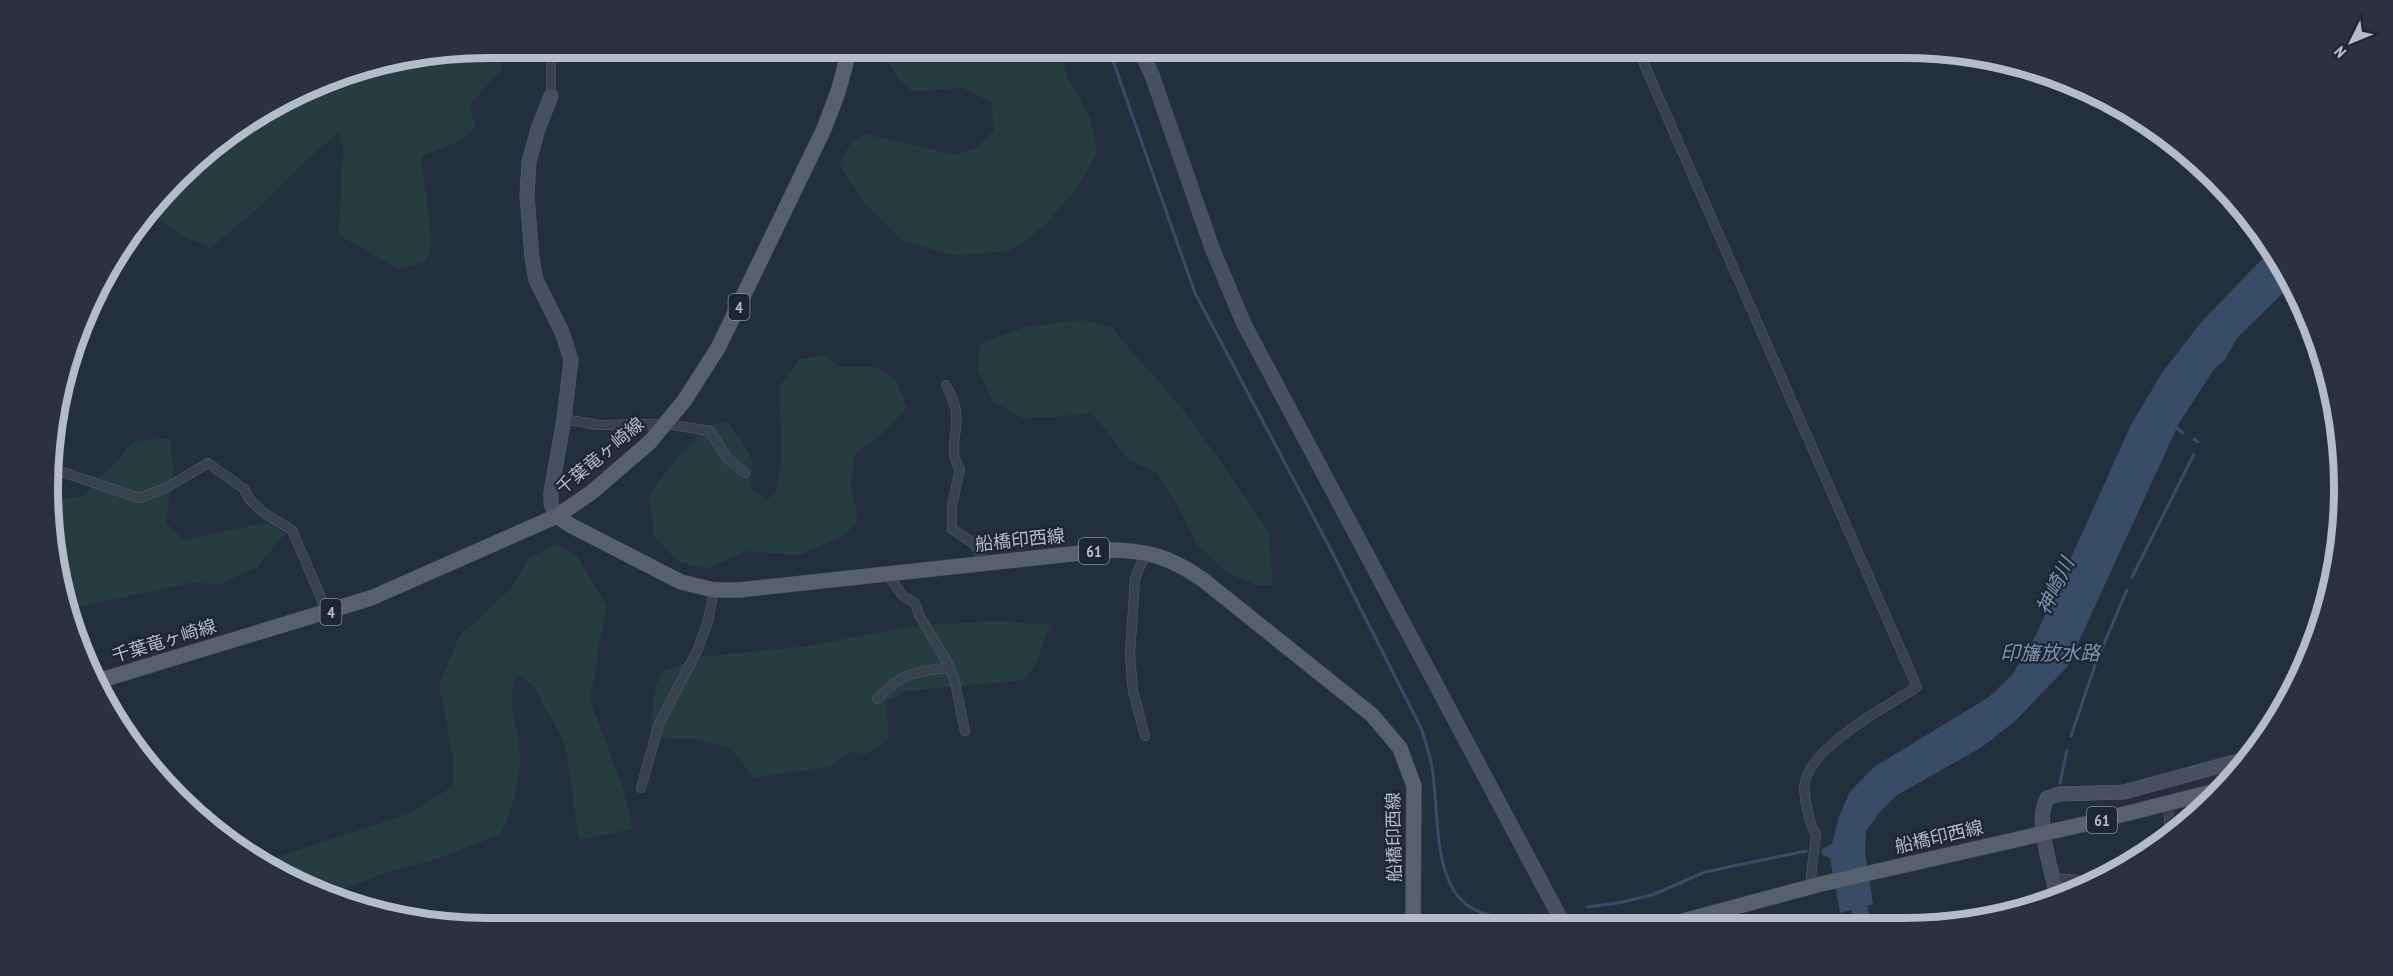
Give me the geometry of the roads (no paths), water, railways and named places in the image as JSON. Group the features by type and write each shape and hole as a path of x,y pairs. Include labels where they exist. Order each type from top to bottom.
{"main road":[{"name":"千葉竜ヶ崎線","path":"104,679 371,598 557,516 615,474 667,424 701,376 744,296 824,129 847,58"},
{"name":"船橋印西線","path":"557,516 570,525 681,582 714,590 739,590 1108,550 1146,553 1174,561 1202,579 1372,715 1400,748 1414,786 1413,918"},
{"name":"船橋印西線","path":"1694,918 1884,869 2208,793"}],"street":[{"path":"551,58 551,96 529,161 527,195 536,280 562,332 571,360 564,419 551,492 551,504 557,516"},
{"path":"1144,58 1152,75 1212,248 1240,314 1560,918"},
{"path":"1641,58 1917,687 1839,738 1823,753 1808,776 1805,782 1806,796 1812,828 1816,834 1811,876 1815,886"},
{"path":"946,385 956,413 953,449 955,461 960,469 952,506 952,529 973,543 987,563"},
{"path":"564,419 598,425 667,424 710,431 727,458 745,474"},
{"path":"59,471 140,498 166,488 208,463 244,489 249,499 264,513 292,530 327,612"},
{"path":"1145,736 1133,692 1130,655 1135,578 1146,553"},
{"path":"887,574 903,596 915,603 919,615 950,667 963,712 965,731"},
{"path":"641,788 658,724 698,649 708,621 714,590"},
{"path":"877,699 902,676 913,672 950,667"},
{"path":"2056,890 2044,833 2042,812 2047,798 2059,794 2124,792 2236,762"},
{"path":"2168,803 2169,826"},
{"path":"2054,878 2079,880"}],"water":[{"name":"印旛放水路","path":"2266,255 2286,290 2238,337 2224,361 2215,368 2179,423 2067,667 2015,721 1982,747 1897,795 1880,812 1866,831 1865,851 1873,904 1840,913 1830,858 1821,854 1822,849 1832,844 1838,820 1849,793 1874,767 1989,697 2012,675 2036,635 2131,425 2162,373 2202,321"}],"waterway":[{"path":"1112,58 1195,293 1332,552 1421,728 1432,767 1437,827 1447,876 1458,896 1474,910 1499,917 1532,915"},
{"path":"2175,427 2183,433"},
{"path":"2194,439 2198,442"},
{"path":"2132,577 2194,454"},
{"path":"2071,736 2095,665 2127,590"},
{"path":"2060,783 2067,750"},
{"path":"1587,907 1652,895 1705,872 1806,851"},
{"name":"神崎川","path":"1855,887 1862,918"}]}
